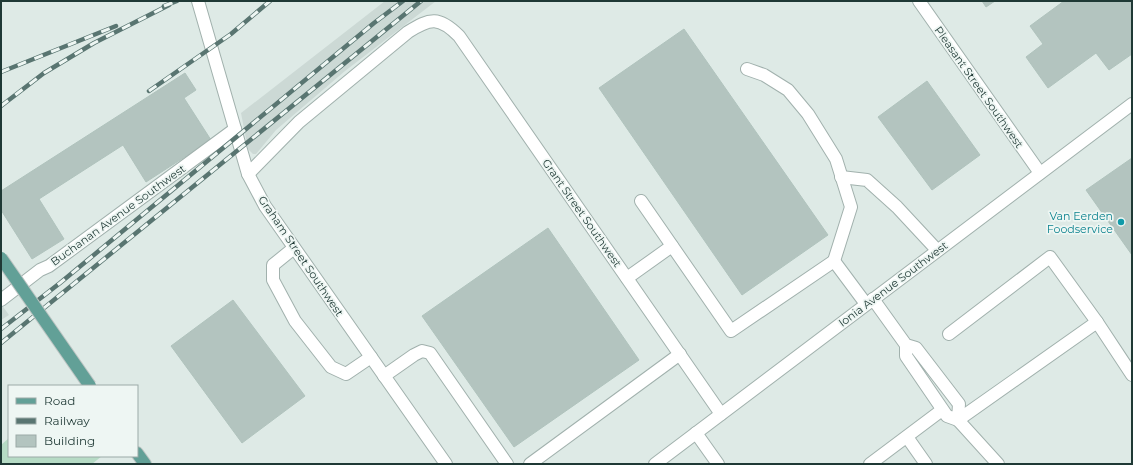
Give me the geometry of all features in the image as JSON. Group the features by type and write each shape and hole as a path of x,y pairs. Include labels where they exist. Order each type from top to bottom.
{"main road":[{"path":"1,258 89,385"},
{"path":"138,455 144,464"}],"street":[{"name":"Graham Street Southwest","path":"198,1 248,174 265,206 446,464"},
{"name":"Pleasant Street Southwest","path":"919,1 1040,173"},
{"name":"Grant Street Southwest","path":"248,174 299,122 402,37 421,24 435,21 448,25 459,36 721,414"},
{"path":"641,201 731,331 834,261 851,207 836,159 808,114 788,90 764,75 747,69"},
{"name":"Ionia Avenue Southwest","path":"655,464 1132,104"},
{"name":"Buchanan Avenue Southwest","path":"1,300 40,270 49,266 235,129"},
{"path":"841,177 867,180 897,207 937,250"},
{"path":"627,278 672,246"},
{"path":"294,248 273,265 273,280 295,321 331,367 346,374 371,357"},
{"path":"949,334 1050,257 1097,322 1132,375"},
{"path":"834,261 870,301 906,345 916,348 959,404 958,420"},
{"path":"958,420 1097,322"},
{"path":"906,345 906,356 942,410 947,416 958,420 998,464"},
{"path":"384,376 414,355 422,351 430,353 507,464"},
{"path":"530,464 680,354"},
{"path":"870,464 942,410"},
{"path":"696,434 718,464"},
{"path":"907,437 926,464"}],"shaded area":[{"path":"385,1 436,1 345,71 276,130 256,154 253,154 248,149 241,113"},
{"path":"1,304 9,315 1,320"}],"green space":[{"path":"8,439 8,457 101,457 92,464 1,464 1,445"}],"building":[{"path":"982,1 995,1 986,7"},
{"path":"1064,1 1132,1 1132,54 1109,70 1096,53 1048,88 1026,57 1043,44 1030,26"},
{"path":"684,29 828,235 742,295 599,88"},
{"path":"185,73 196,90 184,98 211,140 146,182 123,145 39,199 64,239 32,259 1,210 1,191"},
{"path":"927,81 980,155 932,190 878,117"},
{"name":"Van Eerden Foodservice","path":"1132,158 1132,255 1086,190"},
{"path":"548,228 639,360 514,447 422,316"},
{"path":"233,300 305,396 242,443 171,346"}],"railway":[{"path":"164,6 177,1"},
{"path":"149,91 231,34 270,1"},
{"path":"1,329 60,283 374,23 403,1"},
{"path":"1,343 421,1"},
{"path":"1,106 44,73 94,43 169,5"},
{"path":"1,72 116,26"}],"place":[{"name":"Van Eerden Foodservice","path":"1121,222"}]}
